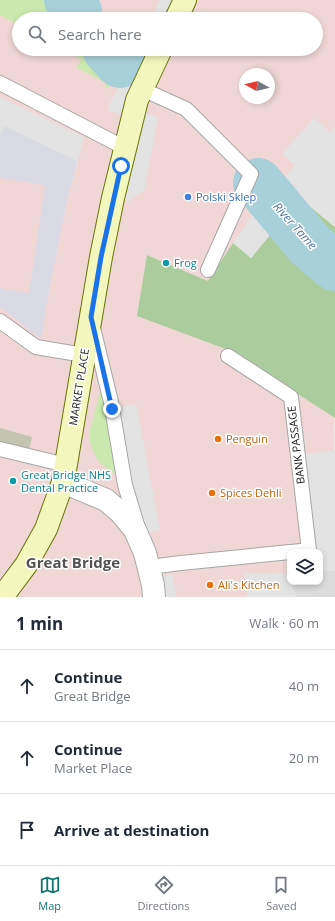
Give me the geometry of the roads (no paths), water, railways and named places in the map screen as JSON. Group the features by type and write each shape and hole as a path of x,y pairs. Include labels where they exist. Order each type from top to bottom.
{"main road":[{"path":"179,12 185,0"},
{"path":"91,317 106,233 134,110 137,100 158,56"},
{"name":"MARKET PLACE","path":"2,597 26,565 46,529 64,473 91,317"}],"street":[{"name":"MARKET PLACE","path":"64,473 106,500 121,513 135,530 147,560 154,597"}],"lane":[{"path":"0,83 125,148"},
{"path":"142,89 186,109 251,174 208,270"},
{"name":"MARKET PLACE","path":"91,317 111,402 125,485 147,560"},
{"path":"0,321 36,347 84,355"},
{"name":"BANK PASSAGE","path":"228,356 290,397 309,549"},
{"path":"0,449 64,473"},
{"name":"BANK PASSAGE","path":"147,560 181,563 287,552"}],"waterway":[{"name":"River Tame","path":"69,0 77,12"},
{"name":"River Tame","path":"114,56 120,63"},
{"name":"River Tame","path":"258,183 309,244 335,266"}],"place":[{"name":"Polski Sklep","path":"188,197"},
{"name":"Frog","path":"166,263"},
{"name":"Penguin","path":"218,439"},
{"name":"Great Bridge NHS Dental Practice","path":"13,481"},
{"name":"Spices Dehli","path":"212,493"},
{"name":"Ali's Kitchen","path":"210,585"}],"district":[{"name":"Great Bridge","path":"73,563"}]}
